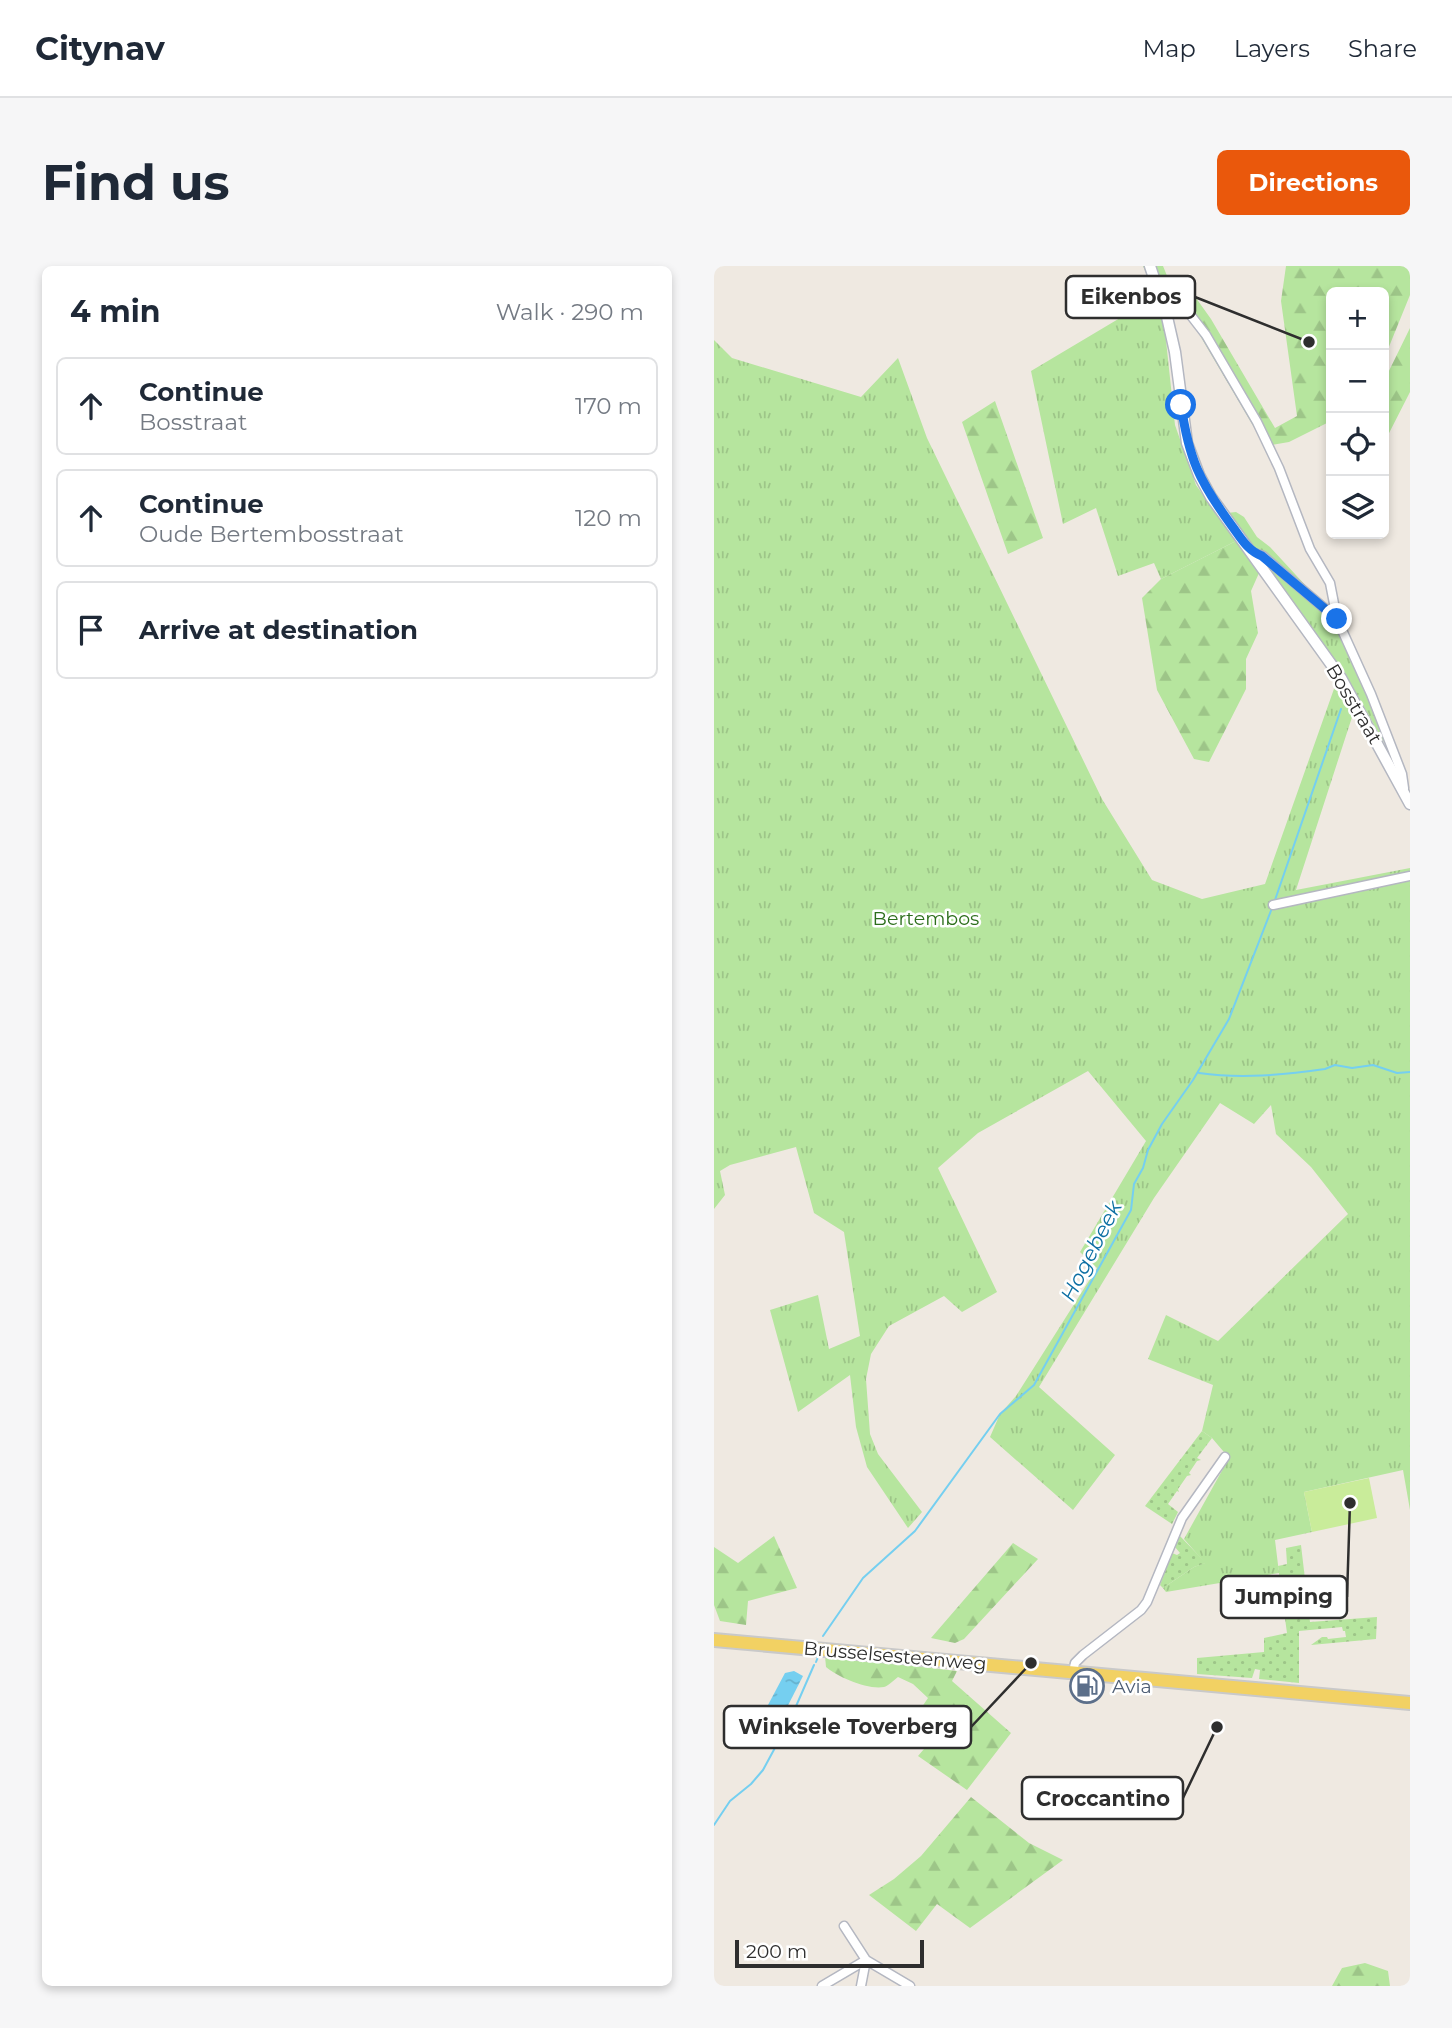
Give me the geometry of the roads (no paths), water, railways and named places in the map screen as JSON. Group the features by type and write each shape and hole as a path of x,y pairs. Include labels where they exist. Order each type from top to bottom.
{"main road":[{"name":"Brusselsesteenweg","path":"714,1640 1410,1703"}],"street":[{"name":"Bosstraat","path":"1150,266 1175,352 1187,443 1199,475 1211,497 1341,678 1410,804"},
{"path":"1160,294 1175,295 1194,317 1257,422 1279,468 1310,549 1330,583 1337,619 1375,705 1402,774 1405,792"},
{"path":"1251,552 1262,556 1337,619"},
{"path":"1273,905 1410,876"},
{"path":"1073,1672 1075,1663 1083,1655 1141,1610 1147,1602 1182,1518 1225,1457"},
{"path":"844,1926 866,1960 910,1986"},
{"path":"822,1986 866,1960"},
{"path":"861,1986 866,1960"}],"water":[{"path":"794,1671 803,1676 778,1725 768,1727 760,1720 785,1673"}],"waterway":[{"name":"Hogebeek","path":"1275,900 1341,709"},
{"name":"Hogebeek","path":"823,1636 863,1578 915,1531 1000,1414 1034,1385 1131,1210 1134,1184 1143,1168 1148,1150 1229,1019 1272,908"},
{"path":"1199,1073 1262,1076 1325,1069 1335,1065 1352,1068 1373,1065 1397,1073 1410,1072"},
{"name":"Hogebeek","path":"816,1662 818,1657"},
{"name":"Hogebeek","path":"714,1825 730,1801 763,1770 790,1720 814,1665"}],"place":[{"name":"Eikenbos","path":"1309,342"},
{"name":"Jumping","path":"1350,1503"},
{"name":"Winksele Toverberg","path":"1031,1663"},
{"name":"Avia","path":"1087,1686"},
{"name":"Croccantino","path":"1217,1727"}],"park label":[{"name":"Bertembos","path":"926,918"}]}
